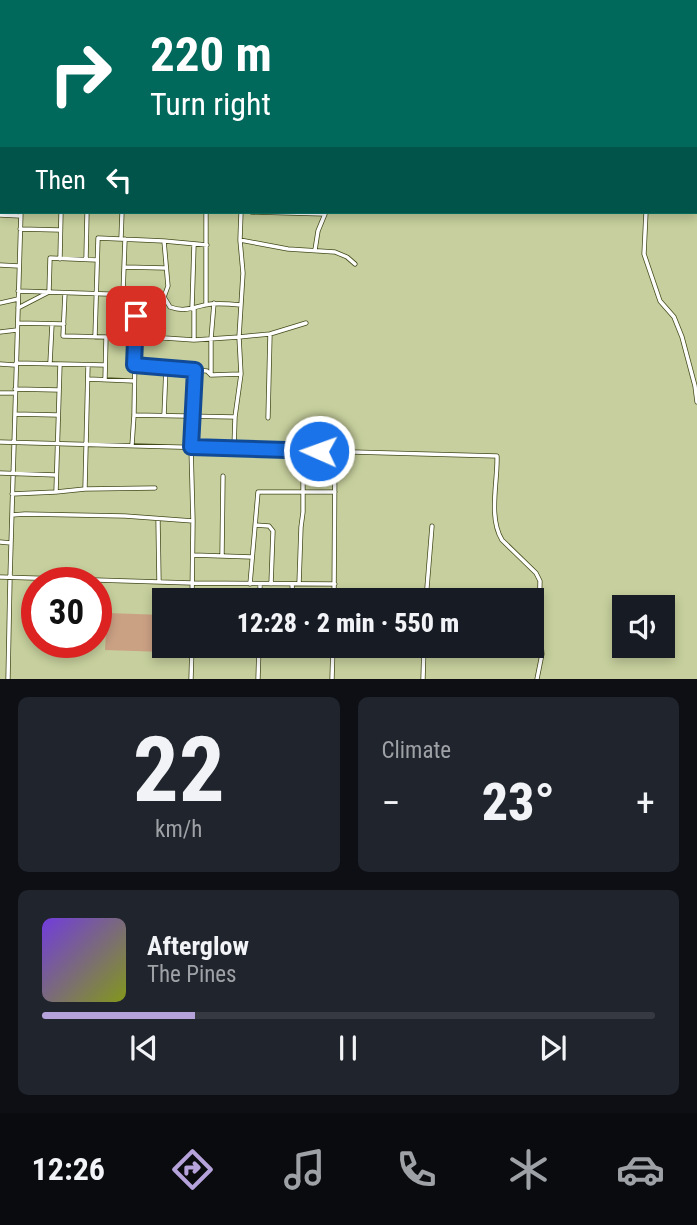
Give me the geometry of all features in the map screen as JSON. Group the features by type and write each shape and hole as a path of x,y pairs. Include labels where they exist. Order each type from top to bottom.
{"street":[{"path":"0,215 21,214 8,679"},
{"path":"60,259 61,214"},
{"path":"86,259 87,214"},
{"path":"122,214 123,294"},
{"path":"206,214 206,305"},
{"path":"234,448 241,374 241,214"},
{"path":"315,250 325,214"},
{"path":"646,214 644,254 660,301 674,317 687,350 697,402"},
{"path":"20,229 60,230"},
{"path":"95,337 98,238 207,245"},
{"path":"240,240 288,249 335,252 355,264"},
{"path":"161,339 167,286 164,241"},
{"path":"194,244 194,340"},
{"path":"48,292 50,258 97,260"},
{"path":"0,265 19,266"},
{"path":"124,267 166,268"},
{"path":"18,291 164,297"},
{"path":"18,309 48,292"},
{"path":"65,293 64,336 106,337 105,380"},
{"path":"132,445 136,295"},
{"path":"164,297 170,307 180,310 214,303 241,305"},
{"path":"0,303 18,299"},
{"path":"211,374 214,303"},
{"path":"18,323 64,324"},
{"path":"135,337 194,340 239,337 270,334 306,323"},
{"path":"50,363 52,324"},
{"path":"0,332 17,330"},
{"path":"268,418 270,334"},
{"path":"0,364 105,365"},
{"path":"56,492 60,364"},
{"path":"85,489 88,365"},
{"path":"134,365 207,371 211,374 241,374"},
{"path":"164,416 166,367"},
{"path":"192,588 191,447 195,370"},
{"path":"88,379 134,380"},
{"path":"0,393 59,390"},
{"path":"15,414 58,415"},
{"path":"134,415 235,416"},
{"path":"0,442 497,456 495,512 498,534 536,573 540,581 539,624 542,654 537,679"},
{"path":"299,584 303,450"},
{"path":"334,588 335,451"},
{"path":"0,473 56,475"},
{"path":"222,556 223,476"},
{"path":"12,494 155,488"},
{"path":"250,584 258,492 335,492"},
{"path":"12,515 100,515 193,521"},
{"path":"158,519 159,582"},
{"path":"255,524 269,526 272,531 271,584"},
{"path":"427,588 432,526"},
{"path":"0,542 11,542"},
{"path":"193,555 252,557"},
{"path":"0,577 260,585 334,584"},
{"path":"292,584 292,588"},
{"path":"191,679 192,658"},
{"path":"258,679 259,658"},
{"path":"332,679 333,658"},
{"path":"423,679 424,658"}],"shaded area":[{"path":"112,613 152,615 152,652 112,650"}],"route":[{"path":"136,316 134,365 195,370 191,447 319,451"}]}
